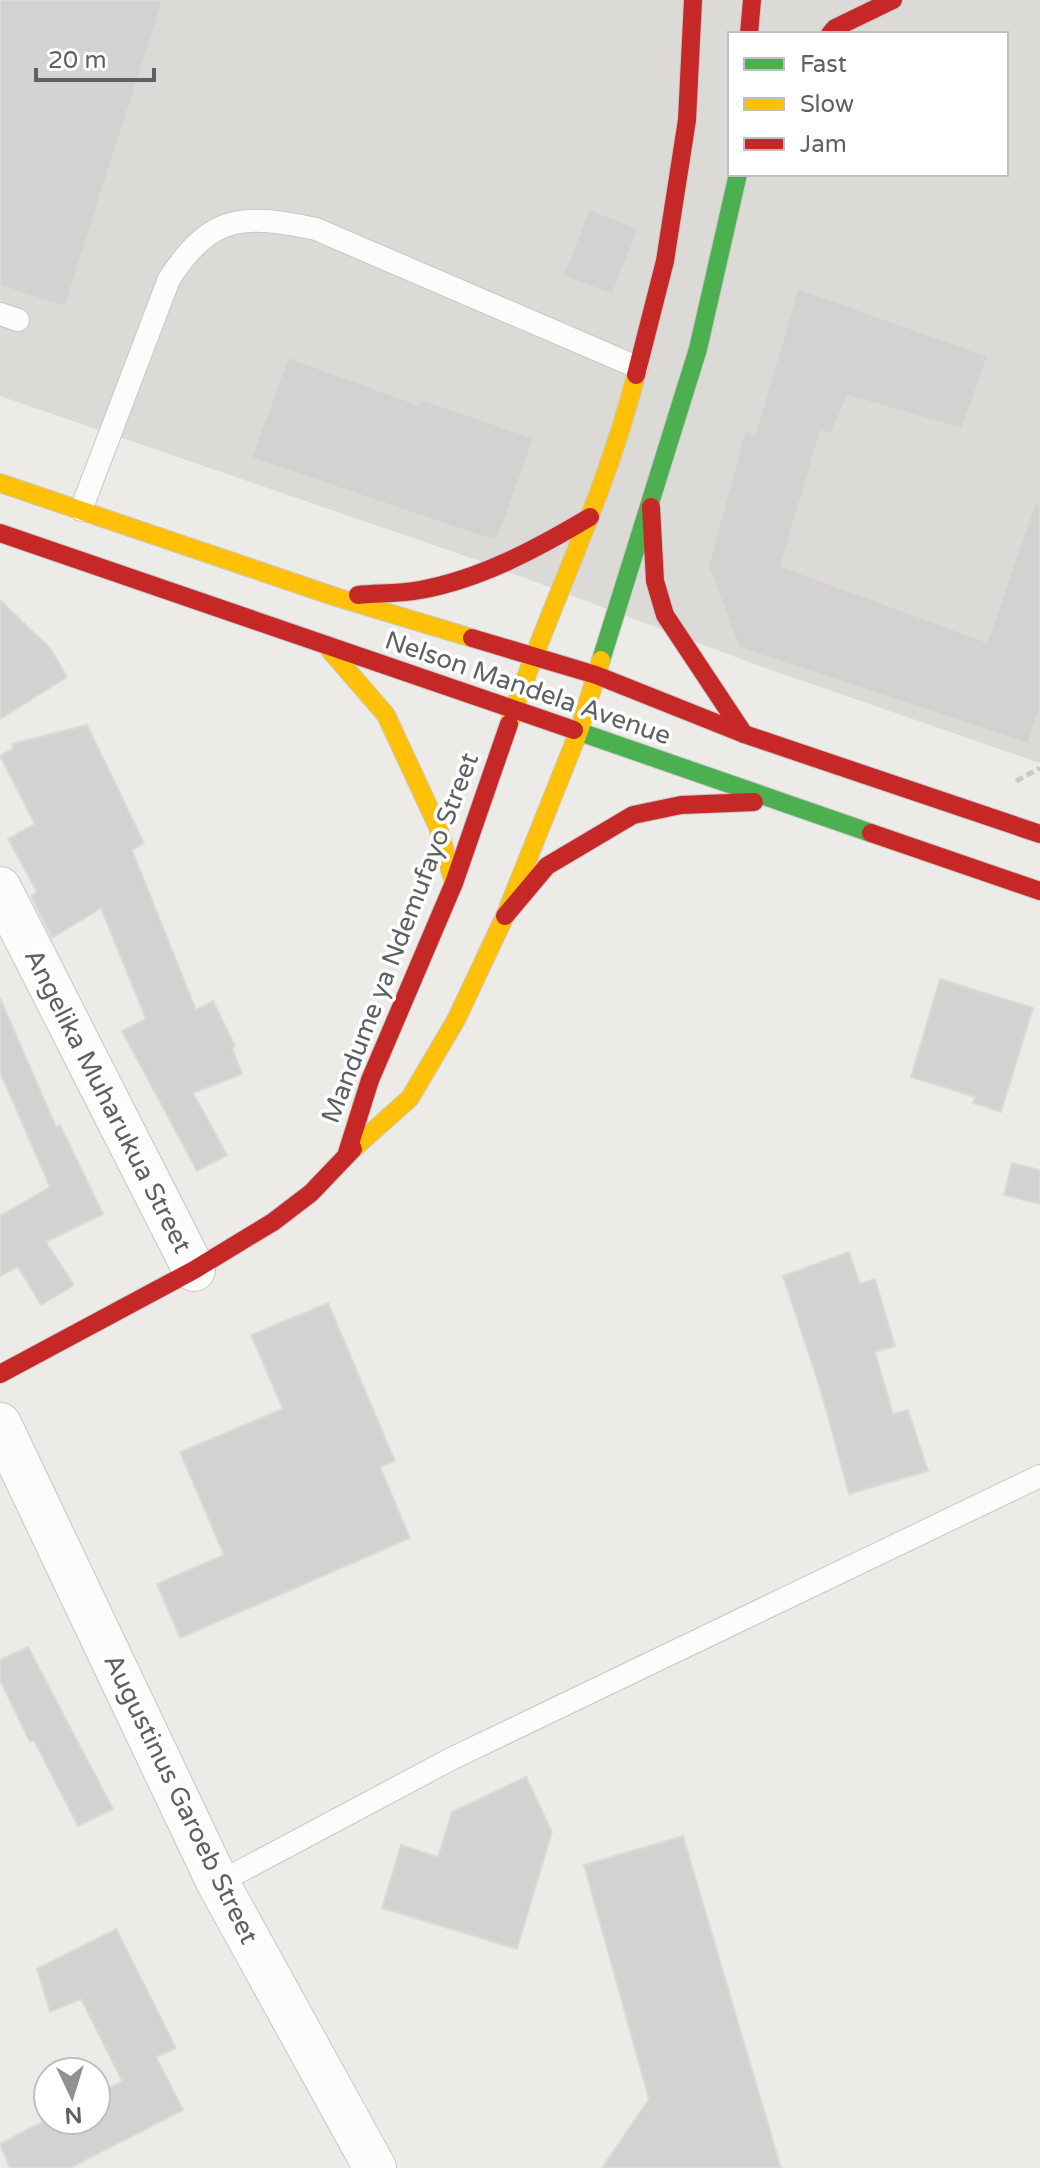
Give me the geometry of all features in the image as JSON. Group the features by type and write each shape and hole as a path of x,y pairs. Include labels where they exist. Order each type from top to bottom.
{"main road":[{"name":"Mandume ya Ndemufayo Street","path":"346,1155 370,1080 454,883 532,656 621,435 668,245 687,120 693,0"},
{"path":"749,32 752,0"},
{"path":"832,32 893,0"},
{"name":"Mandume ya Ndemufayo Street","path":"0,1374 194,1270 311,1193 346,1155 410,1098 456,1020 505,916 579,731 698,349 738,176"},
{"name":"Nelson Mandela Avenue","path":"0,483 336,597 596,675 744,734 1040,834"},
{"path":"651,507 655,581 665,615 744,734"},
{"path":"336,597 423,589 547,543 590,517"},
{"name":"Nelson Mandela Avenue","path":"0,533 329,649 579,731 1040,891"},
{"path":"329,649 386,715 438,827 454,883"},
{"path":"505,916 547,866 633,815 681,805 777,801"}],"street":[{"name":"Angelika Muharukua Street","path":"0,888 194,1270"},
{"name":"Augustinus Garoeb Street","path":"0,1424 218,1883 375,2168"}],"lane":[{"path":"81,510 169,279 188,250 224,224 265,218 316,229 637,367"},
{"path":"218,1883 451,1759 1040,1476"}],"shaded area":[{"path":"0,0 1040,0 1040,763 757,665 477,560 0,396"}],"building":[{"path":"0,0 163,0 65,307 0,286"},
{"path":"589,209 639,228 612,295 563,276"},
{"path":"798,288 988,356 962,429 848,396 831,434 821,431 781,566 987,642 1035,503 1040,504 1040,707 1028,744 739,648 708,566 745,430 755,434"},
{"path":"288,357 419,405 422,399 534,438 498,538 492,540 251,458"},
{"path":"0,600 51,649 67,677 0,719"},
{"path":"87,725 144,843 132,850 196,1010 213,1001 235,1046 232,1048 242,1074 193,1093 227,1155 197,1171 122,1031 146,1019 101,908 52,938 31,896 37,892 8,839 35,824 0,756 14,748 12,744"},
{"path":"940,979 1033,1008 1001,1112 973,1103 975,1097 911,1077"},
{"path":"0,998 56,1127 60,1125 103,1214 46,1242 74,1285 41,1305 18,1267 0,1276 0,1216 50,1187 0,1072"},
{"path":"1012,1163 1040,1170 1040,1204 1004,1195"},
{"path":"849,1252 860,1284 875,1279 895,1346 875,1352 893,1414 908,1410 928,1471 849,1494 821,1391 783,1276"},
{"path":"328,1303 395,1461 380,1467 410,1538 180,1638 157,1584 224,1555 180,1452 283,1409 251,1335"},
{"path":"28,1647 113,1809 78,1826 34,1740 30,1742 0,1680 0,1660"},
{"path":"526,1777 552,1832 517,1949 382,1908 401,1845 438,1857 452,1812"},
{"path":"683,1836 781,2168 602,2168 649,2099 584,1865"},
{"path":"116,1929 176,2048 156,2057 183,2110 70,2168 10,2168 0,2144 32,2127 32,2136 112,2136 112,2086 122,2081 81,1999 50,2012 37,1969"}],"traffic: fast":[{"path":"601,660 698,349 738,176"},
{"path":"574,730 871,833"}],"traffic: slow":[{"path":"509,724 609,464 636,375"},
{"path":"0,483 336,597 472,638"},
{"path":"329,649 386,715 438,827 454,883"},
{"path":"353,1149 410,1098 456,1020 505,916 579,731 601,660"}],"traffic: jam":[{"path":"636,375 665,261 687,120 693,0"},
{"path":"749,32 752,0"},
{"path":"832,32 893,0"},
{"path":"651,507 655,581 665,615 744,734"},
{"path":"358,595 412,591 465,578 529,551 590,517"},
{"path":"0,533 574,730"},
{"path":"472,638 596,675 744,734 1040,834"},
{"path":"347,1153 370,1080 454,883 509,724"},
{"path":"505,916 547,866 633,815 681,805 754,802"},
{"path":"871,833 1040,891"},
{"path":"0,1374 194,1270 273,1222 311,1193 353,1149"}]}
